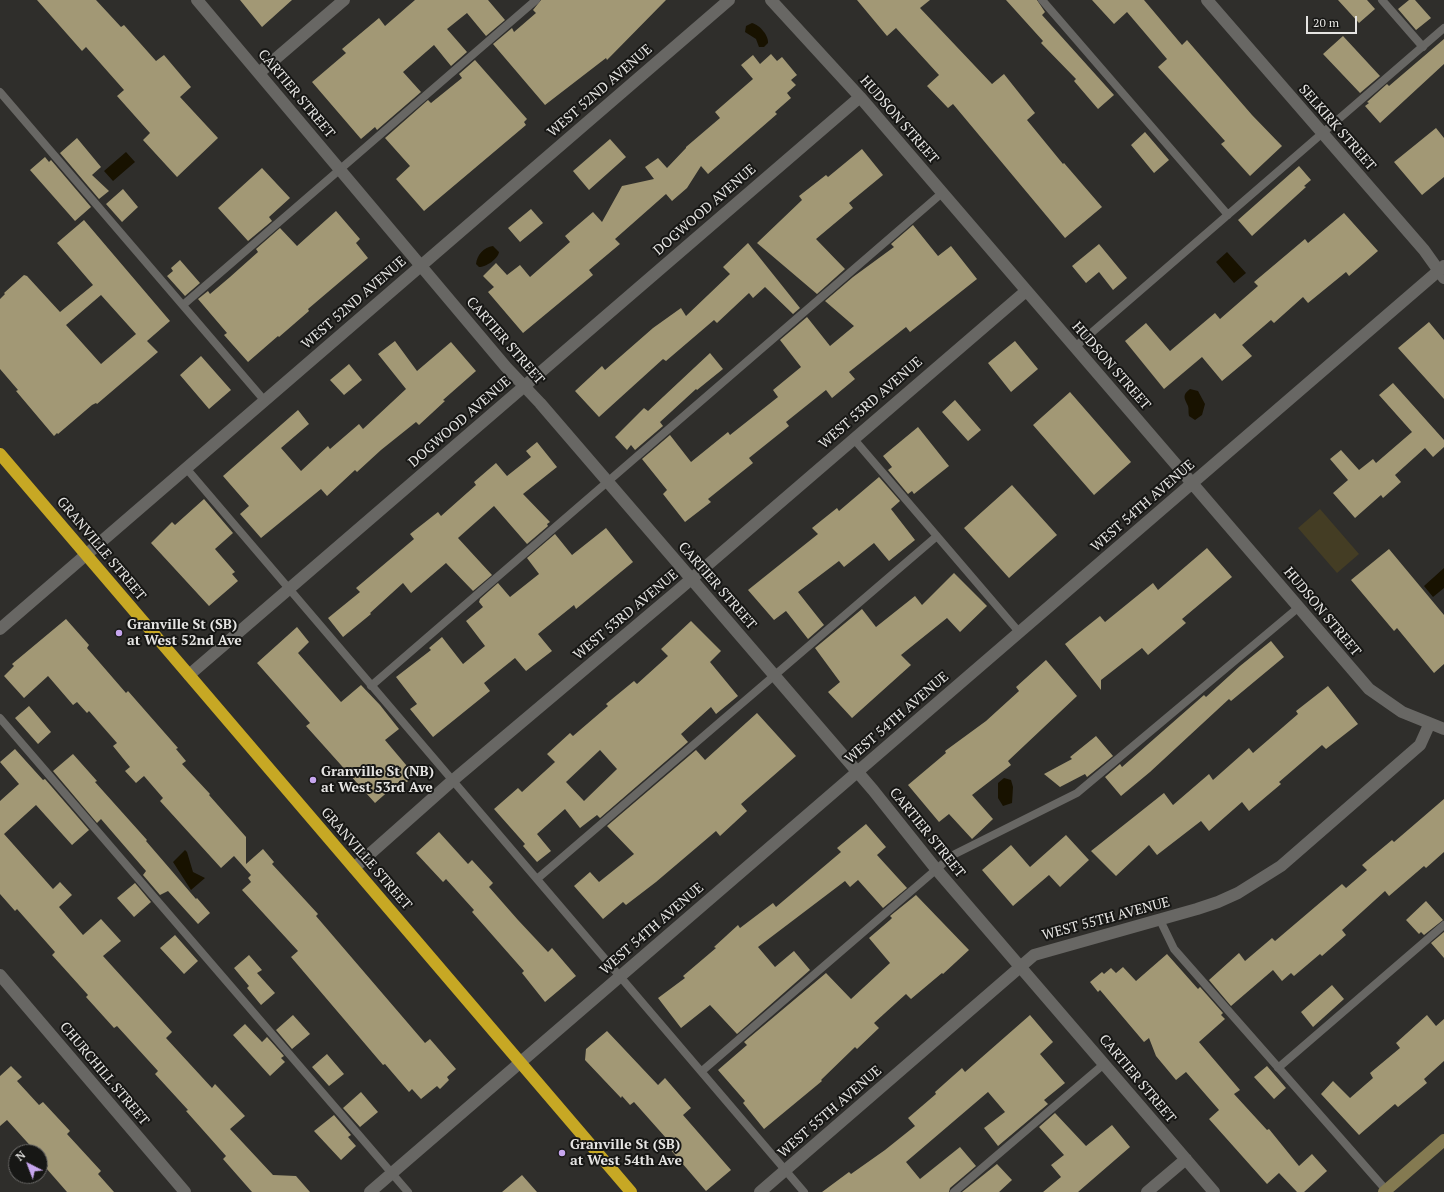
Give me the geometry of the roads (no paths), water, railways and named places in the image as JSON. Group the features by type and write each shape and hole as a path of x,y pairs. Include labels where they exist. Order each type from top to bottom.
{"highway":[{"name":"GRANVILLE STREET","path":"0,454 630,1192"}],"street":[{"name":"CARTIER STREET","path":"197,0 420,265 858,772 936,869 1214,1192"},
{"path":"259,73 344,0"},
{"name":"WEST 52ND AVENUE","path":"0,629 420,265 729,0"},
{"name":"HUDSON STREET","path":"771,0 860,97 1369,689 1402,712 1444,729"},
{"name":"SELKIRK STREET","path":"1207,0 1442,271"},
{"name":"DOGWOOD AVENUE","path":"189,675 860,97"},
{"name":"WEST 54TH AVENUE","path":"370,1192 1019,632 1442,271"},
{"name":"WEST 53RD AVENUE","path":"354,868 452,781 692,579 853,438 1026,290"},
{"name":"WEST 55TH AVENUE","path":"760,1192 1037,953 1197,909 1238,893 1281,866 1420,745 1430,724"},
{"name":"CHURCHILL STREET","path":"0,975 185,1192"},
{"path":"1385,1191 1444,1140"},
{"path":"1147,1192 1186,1159"}],"lane":[{"path":"182,305 536,0"},
{"path":"1042,0 1228,215"},
{"path":"1382,0 1423,47"},
{"path":"1075,347 1444,28"},
{"path":"0,92 264,400"},
{"path":"372,686 942,193"},
{"path":"853,438 1019,632"},
{"path":"186,468 804,1192"},
{"path":"537,879 937,536"},
{"path":"702,1071 953,855 1077,793 1299,607"},
{"path":"0,718 408,1192"},
{"path":"1160,920 1174,949 1385,1191"},
{"path":"1278,1068 1444,924"},
{"path":"954,1192 1104,1064"}],"place":[{"name":"Granville St (SB) at West 52nd Ave","path":"119,633"},
{"name":"Granville St (NB) at West 53rd Ave","path":"313,780"},
{"name":"Granville St (SB) at West 54th Ave","path":"562,1153"}]}
